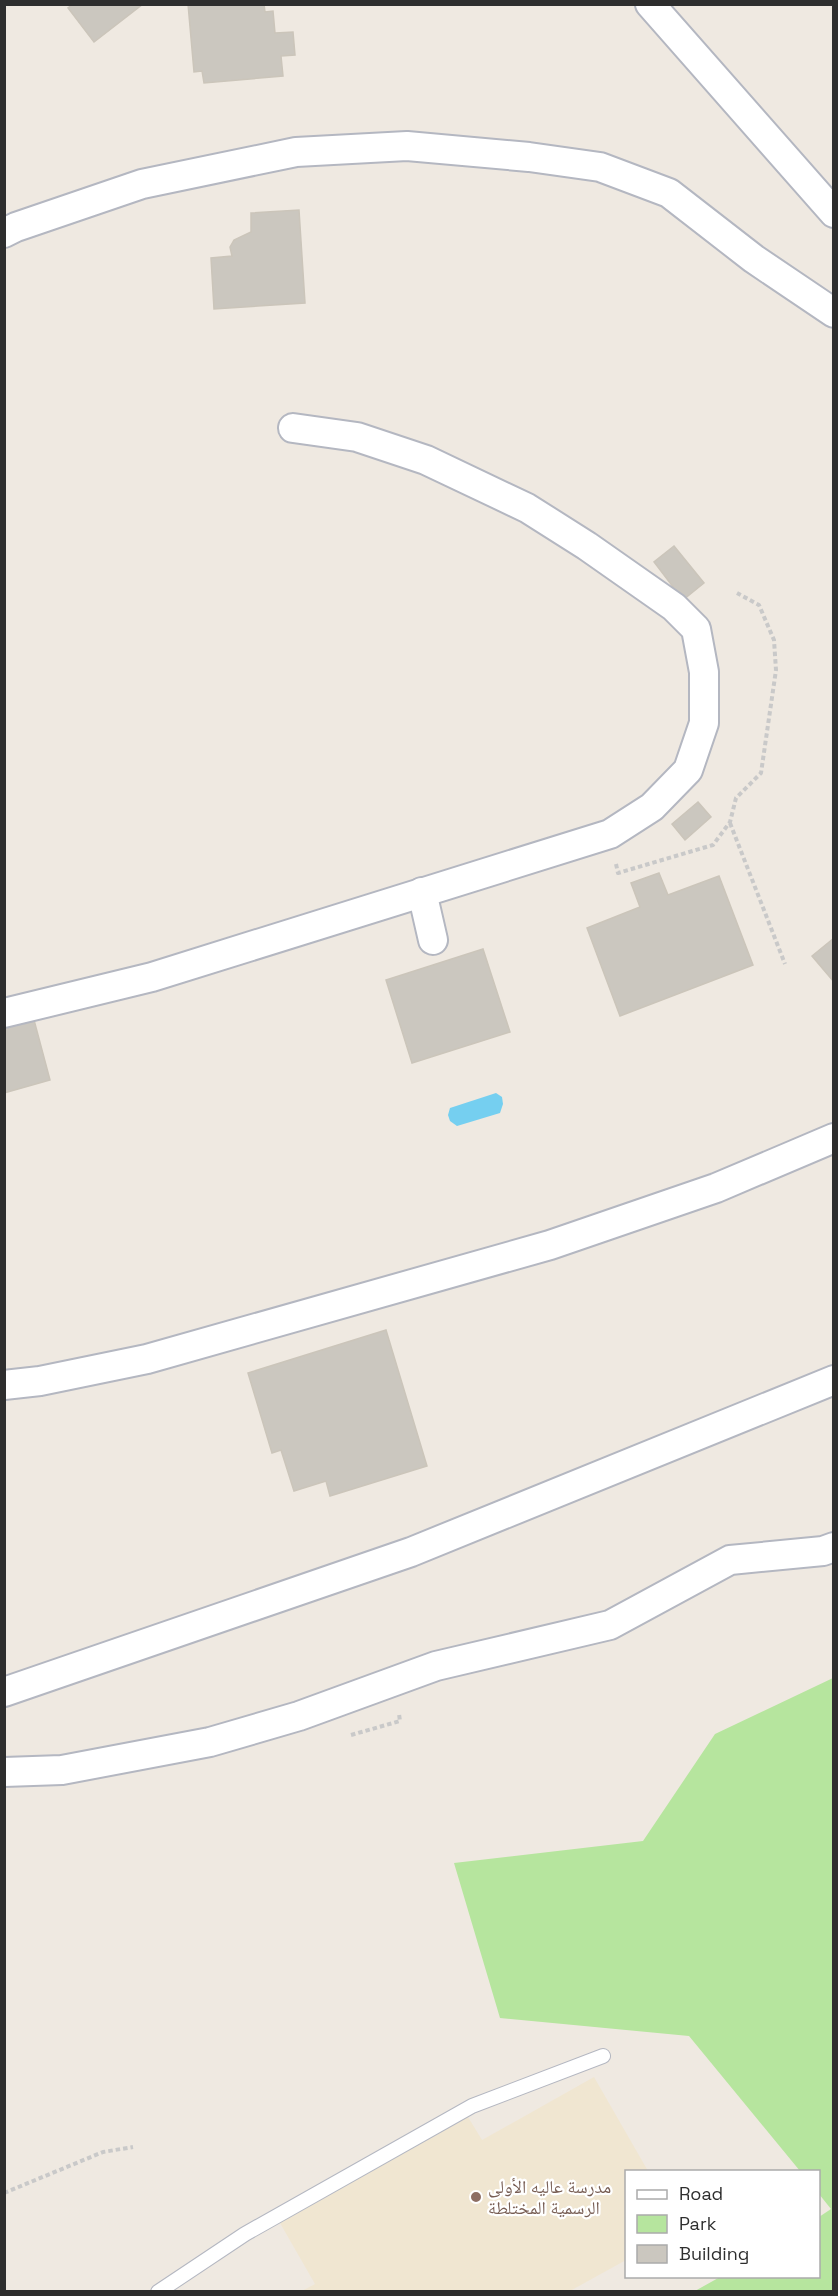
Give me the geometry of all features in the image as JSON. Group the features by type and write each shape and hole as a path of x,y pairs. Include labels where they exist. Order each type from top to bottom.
{"street":[{"path":"650,4 834,213"},
{"path":"4,233 142,184 296,152 406,146 529,157 600,167 669,193 754,259 834,313"},
{"path":"4,1013 152,977 610,834 652,807 688,770 704,723 704,672 696,629 674,607 587,546 527,508 426,460 357,437 293,428"},
{"path":"422,891 433,940"},
{"path":"4,1385 40,1381 147,1359 550,1245 716,1188 834,1138"},
{"path":"4,1692 411,1552 834,1380"},
{"path":"4,1772 62,1770 210,1742 299,1716 436,1666 610,1625 730,1560 823,1551 834,1547"}],"lane":[{"path":"158,2292 245,2234 472,2106 603,2056"}],"path":[{"path":"729,822 785,964"},
{"path":"4,2193 103,2152 133,2147"}],"shaded area":[{"name":"مدرسة عاليه الأولى الرسمية المختلطة","path":"594,2077 647,2170 625,2170 625,2261 570,2291 302,2291 315,2284 280,2223 468,2117 482,2140"}],"green space":[{"path":"833,1678 833,2291 695,2291 718,2278 820,2278 820,2216 831,2209 820,2195 820,2170 799,2170 689,2036 500,2018 454,1863 643,1841 715,1734"}],"water":[{"path":"496,1093 502,1097 503,1104 500,1113 457,1126 450,1121 448,1115 450,1108"}],"building":[{"path":"73,4 143,4 94,42 68,8"},
{"path":"188,4 264,4 265,12 273,11 275,33 293,32 295,55 281,56 283,76 204,83 202,71 194,72"},
{"path":"299,210 305,303 214,309 211,258 232,256 230,247 234,240 251,232 251,213"},
{"path":"674,546 704,583 683,600 654,562"},
{"path":"698,802 711,817 685,840 672,824"},
{"path":"659,873 668,895 719,876 753,965 620,1016 587,928 640,907 631,883"},
{"path":"834,938 834,982 812,956"},
{"path":"483,949 510,1032 412,1063 386,980"},
{"path":"34,1020 50,1080 4,1093 4,1028"},
{"path":"386,1330 427,1466 330,1496 326,1481 294,1491 281,1450 272,1453 248,1373"}],"place":[{"name":"مدرسة عاليه الأولى الرسمية المختلطة","path":"476,2197"}]}
